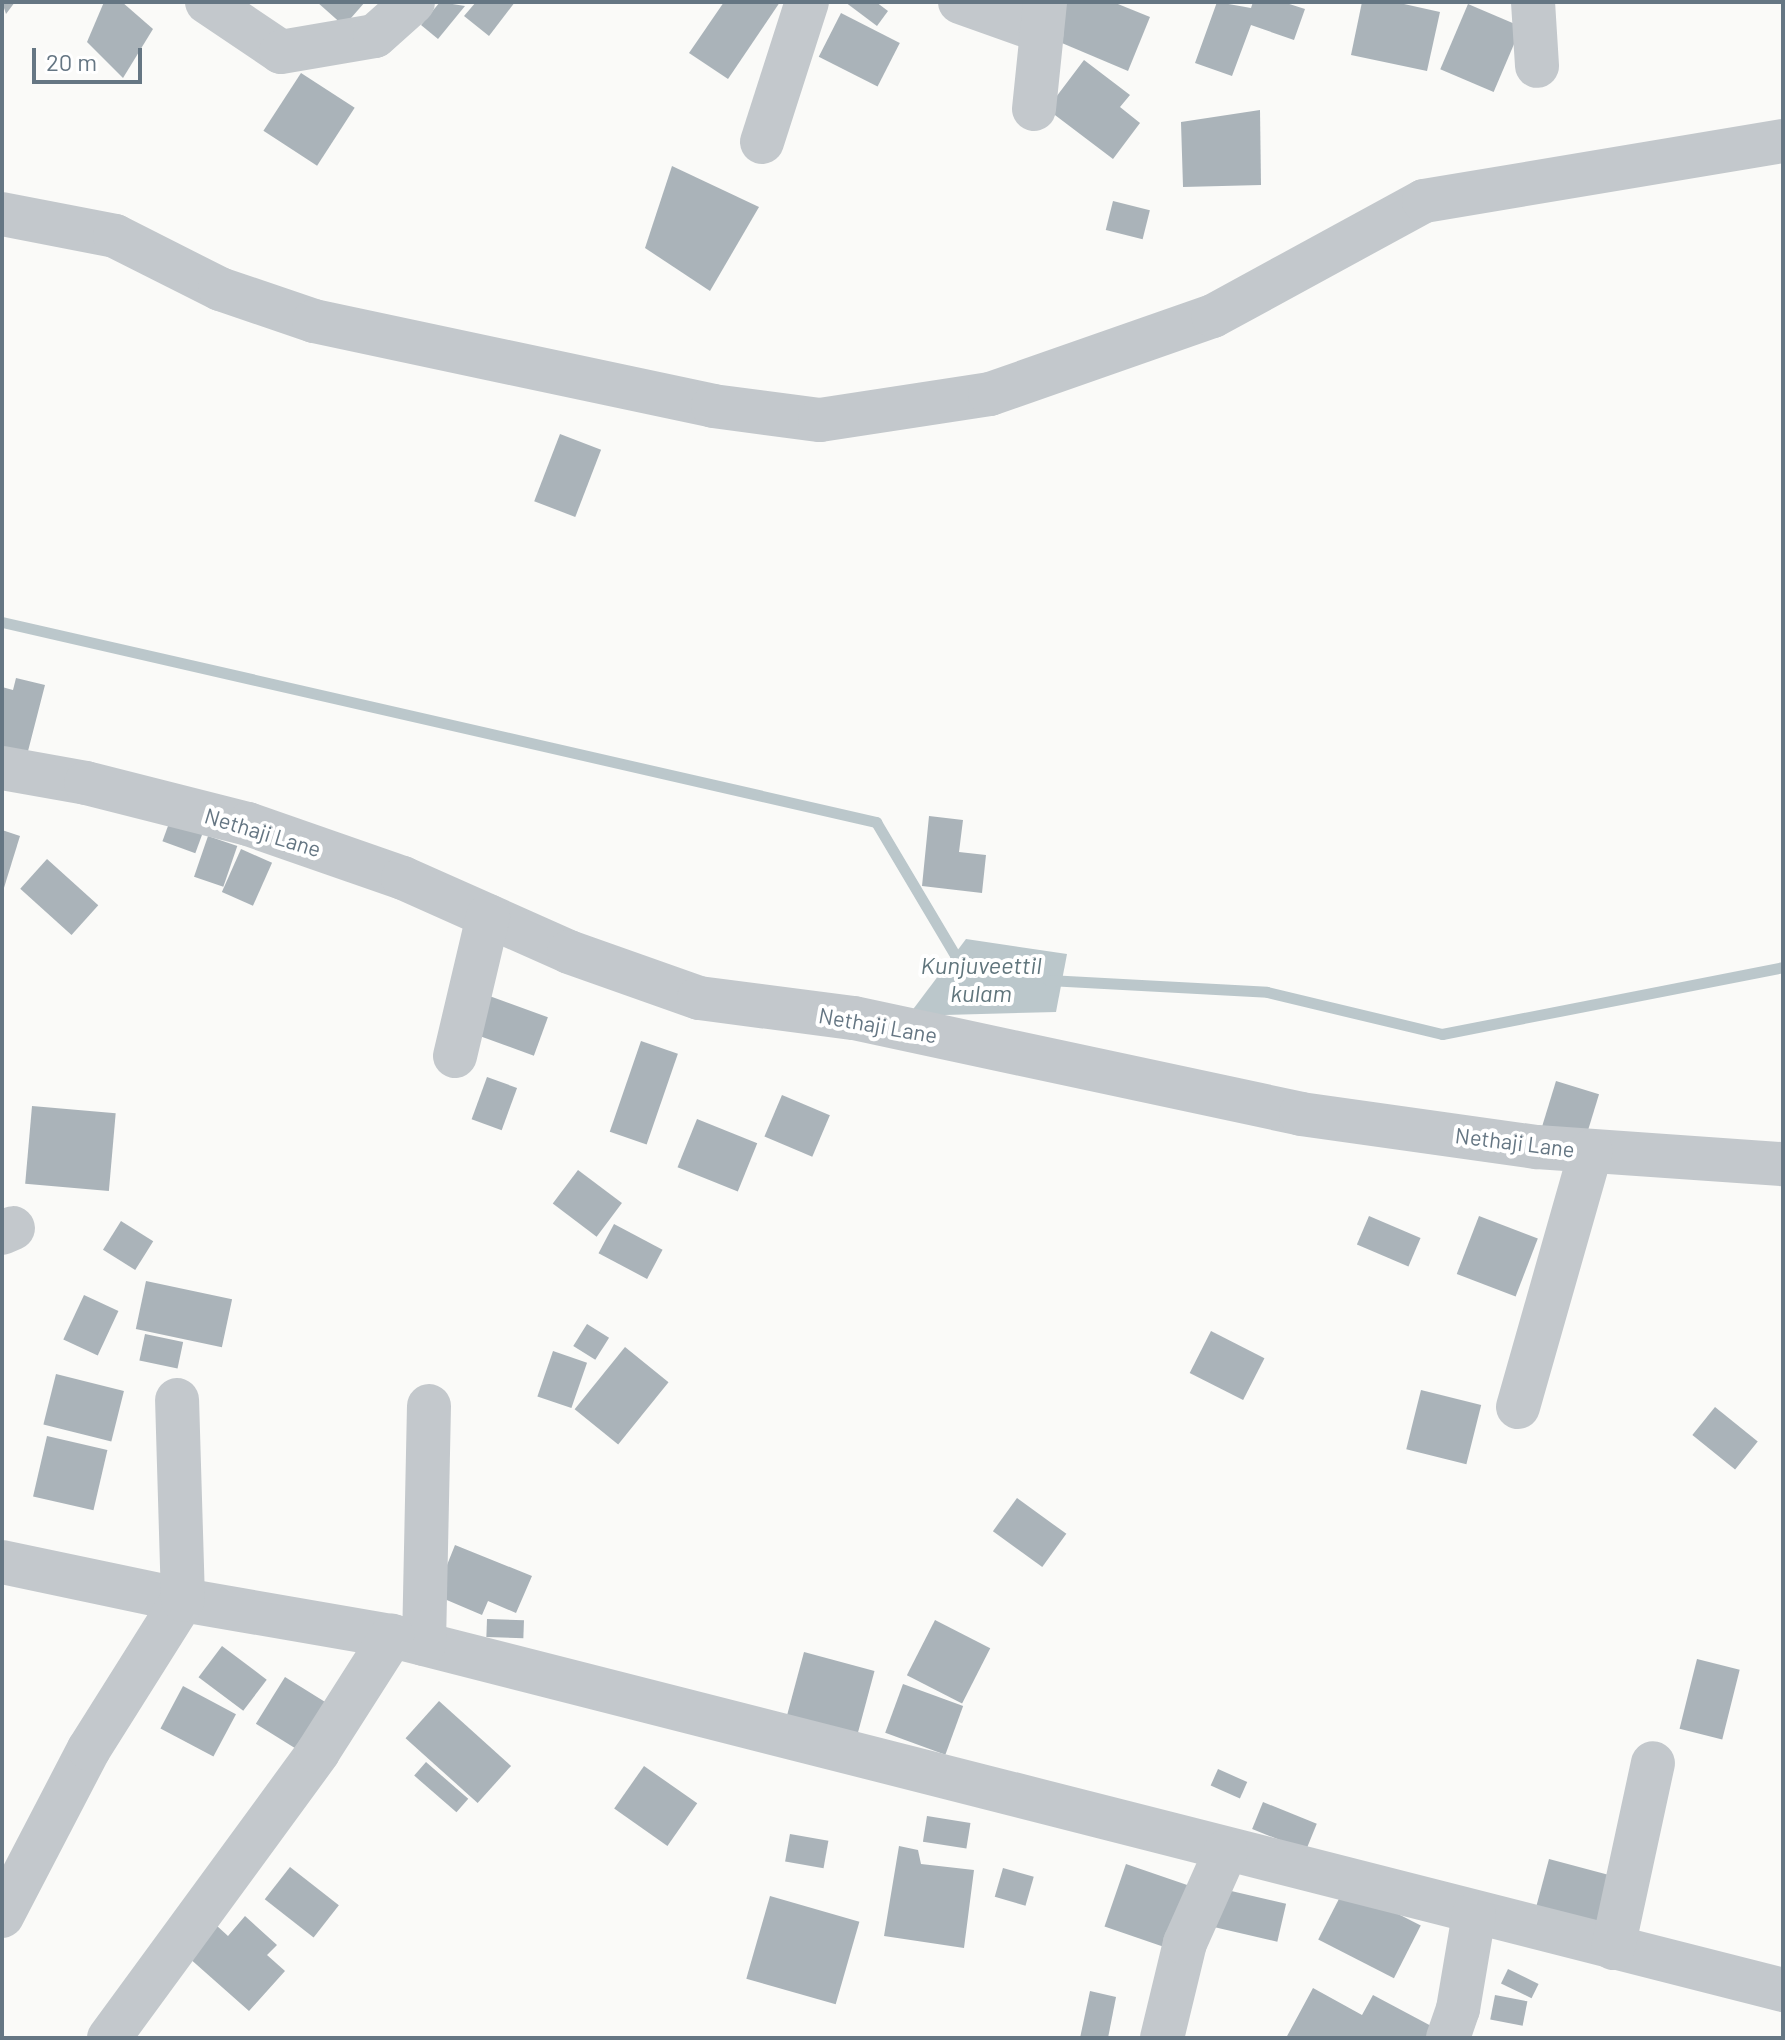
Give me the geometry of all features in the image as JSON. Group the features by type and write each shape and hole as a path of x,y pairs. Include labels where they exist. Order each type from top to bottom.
{"street":[{"path":"207,2 281,52 375,36 413,2"},
{"path":"762,142 807,2"},
{"path":"960,2 1044,16 1034,109"},
{"path":"1533,2 1537,66"},
{"path":"2,214 115,236 220,289 314,321 713,406 820,420 990,394 1213,316 1424,201 1783,141"},
{"name":"Nethaji Lane","path":"2,768 86,783 248,824 403,878 488,916 699,998 854,1018 1301,1114 1591,1151 1783,1164"},
{"path":"455,1056 488,916"},
{"path":"1518,1407 1591,1151"},
{"path":"2,1916 89,1749 183,1600 177,1400"},
{"path":"109,2038 318,1752 408,1640 429,1406"},
{"path":"2,1562 183,1600 408,1640 1226,1851 1783,1990"},
{"path":"1613,1948 1653,1763"},
{"path":"1162,2038 1185,1943 1226,1851"},
{"path":"1448,2038 1458,2009 1474,1914"}],"water":[{"name":"Kunjuveettil kulam","path":"966,939 1067,954 1056,1012 908,1016"}],"building":[{"path":"2,2 15,2 6,14"},
{"path":"104,2 122,2 153,29 123,78 87,42"},
{"path":"317,2 365,2 344,26"},
{"path":"440,2 465,6 438,39 421,25"},
{"path":"476,2 515,2 489,36 464,16"},
{"path":"724,2 780,2 728,79 689,53"},
{"path":"845,2 876,2 888,11 877,26"},
{"path":"1065,2 1113,2 1150,17 1128,71 1050,38"},
{"path":"1217,2 1251,8 1253,2 1283,2 1305,9 1294,40 1251,25 1232,76 1195,63"},
{"path":"1362,2 1395,2 1440,12 1427,71 1351,55"},
{"path":"1468,4 1521,27 1494,92 1440,69"},
{"path":"841,13 900,43 878,87 819,57"},
{"path":"1084,60 1130,95 1120,107 1140,123 1113,159 1047,109"},
{"path":"301,73 355,108 317,166 263,131"},
{"path":"1260,110 1261,185 1183,187 1181,122"},
{"path":"672,166 759,207 710,291 645,248"},
{"path":"1113,201 1150,210 1143,239 1106,230"},
{"path":"560,434 601,450 575,517 534,501"},
{"path":"16,678 45,685 27,755 2,749 2,687 13,690"},
{"path":"172,815 205,827 195,853 162,841"},
{"path":"929,816 963,820 959,852 986,855 982,893 922,886"},
{"path":"2,830 20,836 3,891 2,891"},
{"path":"208,836 237,846 223,887 194,877"},
{"path":"241,849 272,863 253,906 222,892"},
{"path":"47,859 98,905 72,935 20,889"},
{"path":"484,994 548,1017 534,1056 470,1033"},
{"path":"641,1041 678,1054 647,1144 610,1132"},
{"path":"487,1077 517,1088 502,1130 472,1119"},
{"path":"1556,1081 1599,1094 1584,1144 1541,1131"},
{"path":"782,1095 830,1115 812,1157 764,1136"},
{"path":"32,1106 116,1113 109,1191 25,1184"},
{"path":"697,1119 757,1143 738,1192 678,1167"},
{"path":"578,1170 622,1203 597,1237 553,1204"},
{"path":"1369,1216 1421,1238 1408,1266 1357,1245"},
{"path":"1479,1216 1538,1239 1516,1296 1457,1274"},
{"path":"121,1221 153,1241 135,1270 103,1250"},
{"path":"614,1224 663,1250 647,1279 599,1253"},
{"path":"146,1281 232,1299 222,1347 136,1329"},
{"path":"84,1295 118,1311 98,1355 63,1339"},
{"path":"587,1324 609,1338 595,1360 573,1346"},
{"path":"1211,1331 1264,1358 1243,1400 1190,1373"},
{"path":"145,1334 183,1342 178,1369 139,1360"},
{"path":"625,1347 669,1382 618,1444 575,1409"},
{"path":"553,1351 587,1363 571,1408 537,1396"},
{"path":"56,1374 124,1391 111,1441 43,1424"},
{"path":"1421,1390 1481,1405 1466,1464 1406,1449"},
{"path":"1715,1407 1758,1442 1735,1470 1692,1435"},
{"path":"47,1436 107,1450 93,1510 33,1496"},
{"path":"1017,1498 1066,1534 1042,1567 993,1531"},
{"path":"455,1545 532,1576 516,1613 488,1601 482,1615 435,1595"},
{"path":"487,1619 524,1620 523,1638 486,1637"},
{"path":"935,1620 990,1648 962,1703 907,1675"},
{"path":"222,1646 267,1680 243,1711 199,1677"},
{"path":"804,1652 875,1671 857,1736 787,1717"},
{"path":"1697,1659 1740,1670 1722,1740 1680,1729"},
{"path":"285,1677 338,1710 308,1756 256,1724"},
{"path":"903,1684 963,1706 945,1755 885,1733"},
{"path":"183,1686 236,1714 213,1757 160,1728"},
{"path":"439,1701 511,1766 478,1803 406,1738"},
{"path":"426,1762 468,1799 456,1812 414,1776"},
{"path":"644,1766 697,1803 667,1846 614,1809"},
{"path":"1218,1769 1247,1782 1240,1798 1211,1785"},
{"path":"1263,1802 1317,1824 1306,1851 1252,1829"},
{"path":"927,1816 970,1823 966,1849 923,1842"},
{"path":"790,1834 828,1841 824,1868 785,1862"},
{"path":"899,1846 918,1850 921,1864 974,1870 964,1948 884,1936"},
{"path":"1549,1859 1613,1876 1600,1925 1536,1908"},
{"path":"1126,1864 1189,1886 1168,1948 1105,1926"},
{"path":"290,1867 339,1905 314,1937 265,1899"},
{"path":"1003,1868 1034,1877 1025,1906 995,1897"},
{"path":"1214,1887 1286,1904 1277,1942 1205,1925"},
{"path":"1345,1887 1421,1926 1394,1978 1318,1940"},
{"path":"770,1896 859,1922 836,2004 746,1979"},
{"path":"245,1916 277,1945 267,1955 285,1971 249,2011 188,1957 216,1925 228,1936"},
{"path":"1508,1969 1539,1984 1532,1998 1501,1983"},
{"path":"1313,1988 1362,2015 1373,1995 1435,2028 1429,2038 1286,2038"},
{"path":"1090,1991 1116,1997 1108,2038 1080,2038"},
{"path":"1495,1995 1527,2001 1523,2026 1490,2020"}],"waterway":[{"path":"2,622 876,822 955,955 966,961"},
{"path":"1048,980 1267,992 1442,1034 1783,967"}]}
